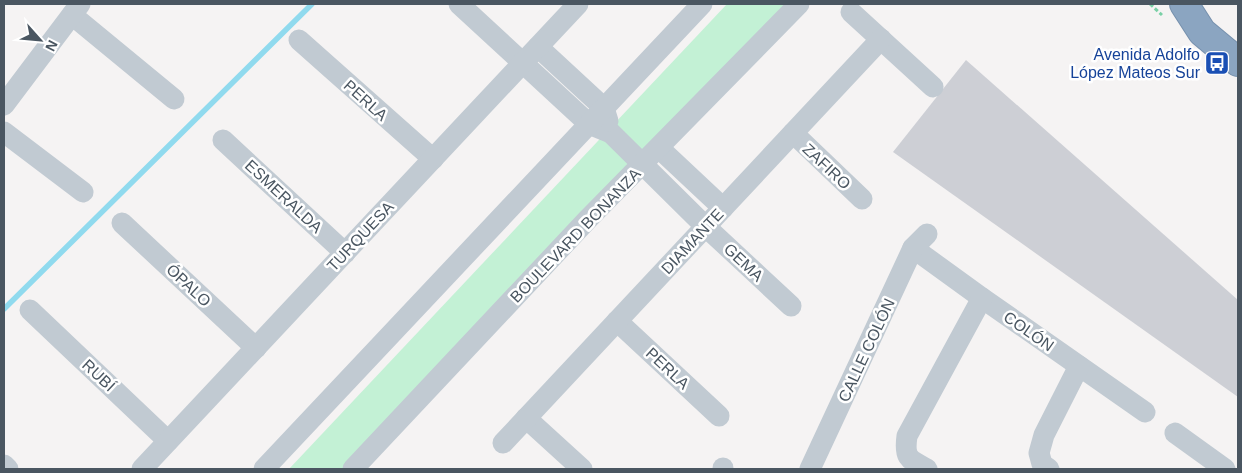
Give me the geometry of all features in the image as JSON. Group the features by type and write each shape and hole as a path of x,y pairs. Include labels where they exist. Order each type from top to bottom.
{"highway":[{"path":"1184,4 1202,32 1238,62"},
{"path":"1194,4 1238,39"}],"street":[{"name":"GEMA","path":"459,4 588,124 611,133 706,227 791,306"},
{"name":"TURQUESA","path":"142,469 578,4"},
{"path":"264,469 702,4"},
{"name":"BOULEVARD BONANZA","path":"353,469 587,220 800,4"},
{"path":"4,105 76,10 174,98"},
{"path":"851,12 933,87"},
{"name":"DIAMANTE","path":"503,443 882,39"},
{"name":"PERLA","path":"299,40 432,159"},
{"path":"538,47 604,108"},
{"name":"GEMA","path":"604,108 611,133"},
{"path":"4,132 83,192"},
{"name":"ZAFIRO","path":"793,134 862,198"},
{"name":"ESMERALDA","path":"224,140 345,253"},
{"path":"658,148 723,208"},
{"name":"ÓPALO","path":"122,223 256,348"},
{"name":"COLÓN","path":"920,241 982,298 1145,412"},
{"name":"CALLE COLÓN","path":"810,469 920,241"},
{"path":"927,469 911,461 905,449 907,436 982,298"},
{"name":"RUBÍ","path":"30,310 168,441"},
{"name":"PERLA","path":"617,321 718,416"},
{"path":"1049,469 1042,464 1039,453 1044,435 1079,366"},
{"path":"526,418 582,469"},
{"path":"1175,433 1200,462 1225,469"},
{"path":"4,465 8,469"}],"green space":[{"path":"727,4 785,4 346,469 289,469"}],"building":[{"path":"966,60 1238,300 1238,397 893,152"}],"waterway":[{"path":"4,309 312,4"}],"place":[{"name":"Avenida Adolfo López Mateos Sur","path":"1217,63"}]}
